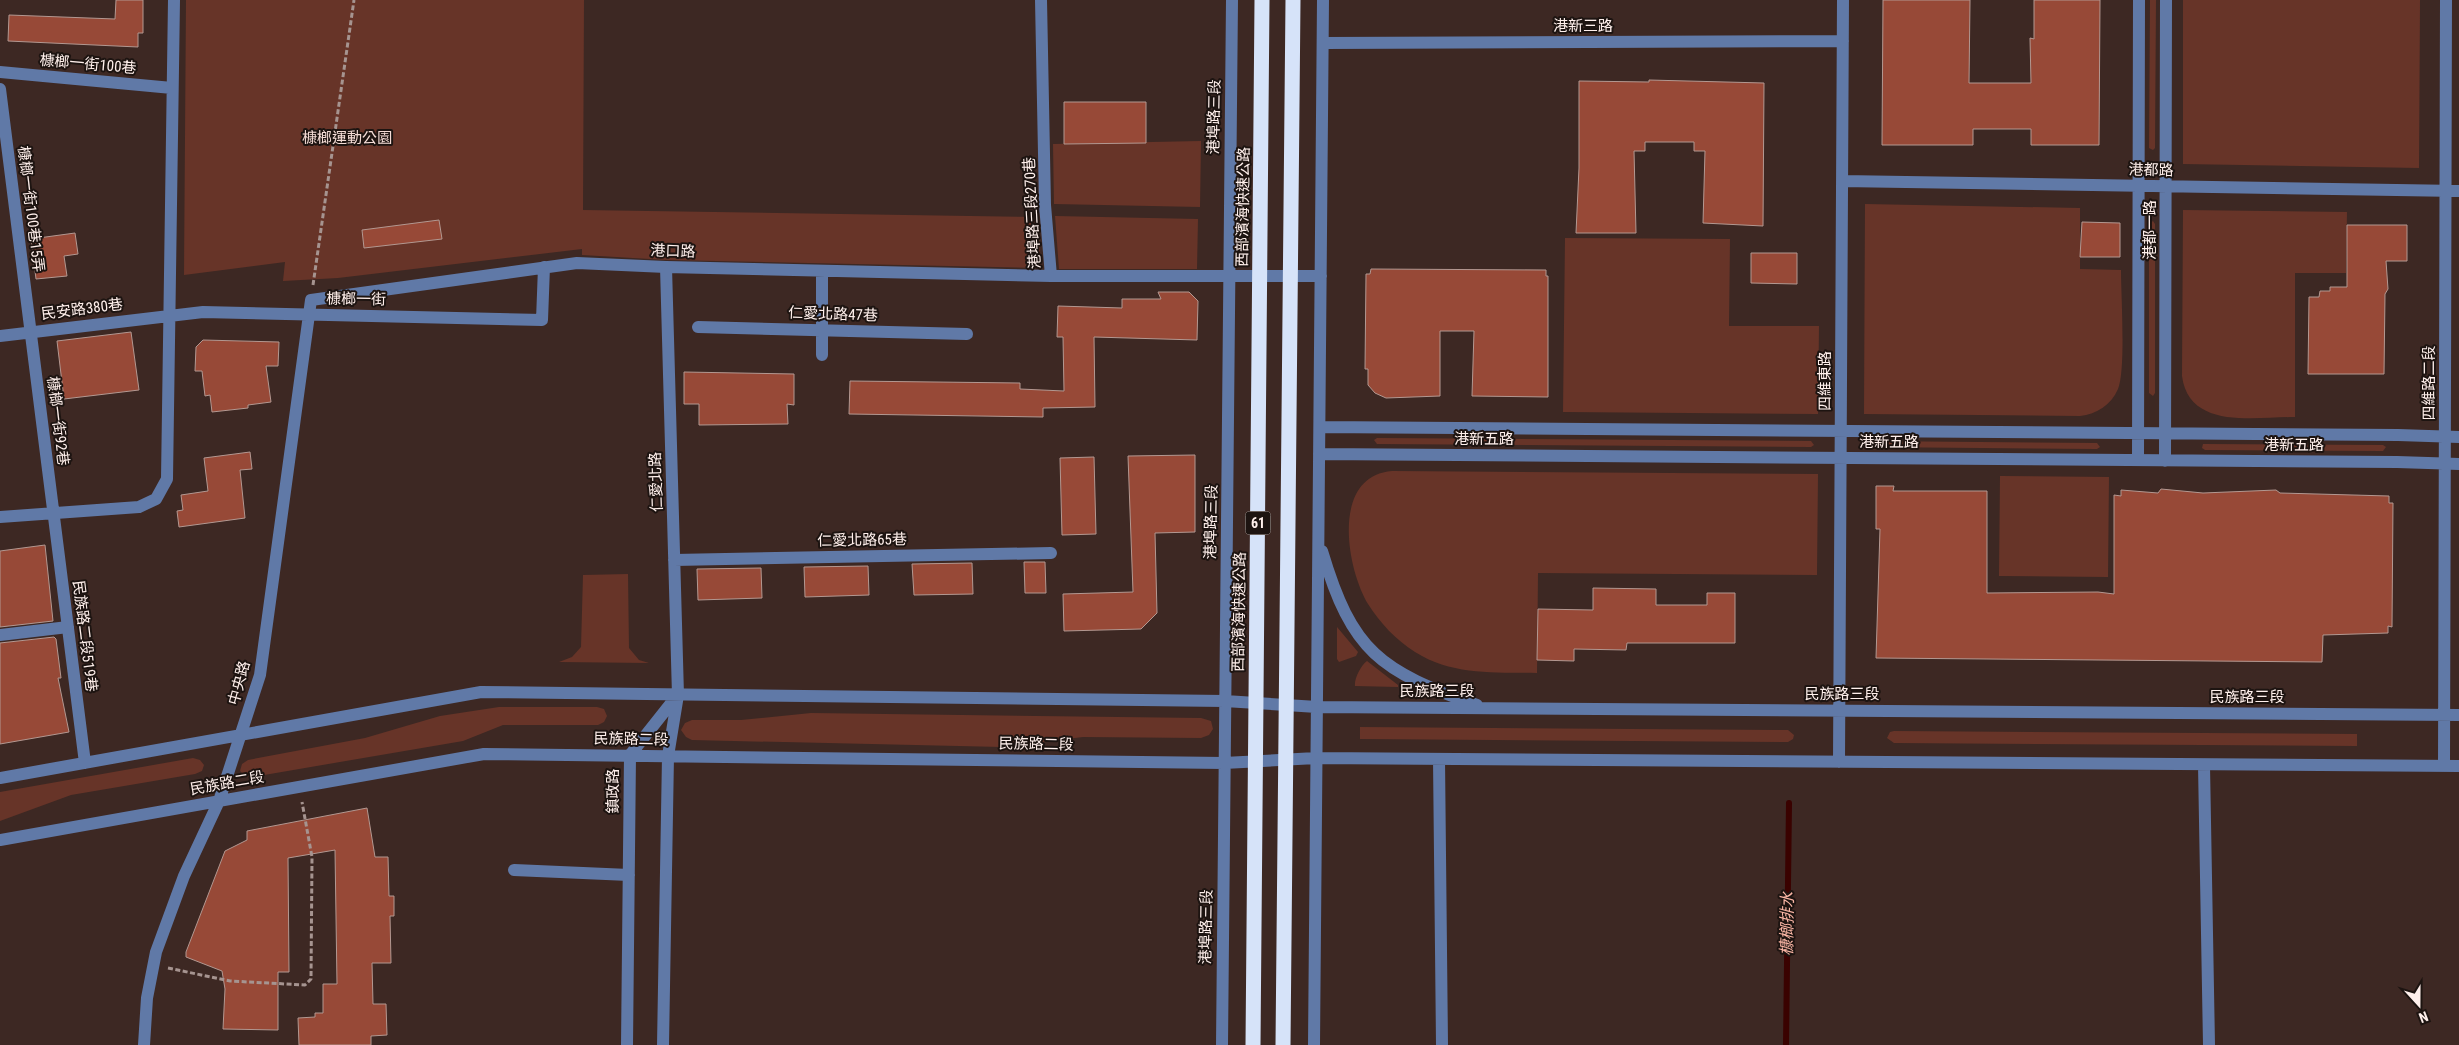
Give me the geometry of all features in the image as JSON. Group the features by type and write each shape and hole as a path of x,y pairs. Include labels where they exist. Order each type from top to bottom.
{"highway":[{"name":"西部濱海快速公路","path":"1253,1045 1262,0"},
{"name":"61","path":"1283,1045 1292,0"}],"street":[{"path":"0,518 139,507 156,499 163,488 166,479 174,0"},
{"name":"港埠路三段270巷","path":"1041,0 1045,205 1051,276 1321,276"},
{"name":"港埠路三段","path":"1222,1045 1232,0"},
{"path":"1314,1045 1323,0"},
{"name":"四維東路","path":"1839,762 1843,0"},
{"name":"港都一路","path":"2138,460 2139,0"},
{"name":"港都一路","path":"2165,461 2166,0"},
{"name":"四維路二段","path":"2444,766 2446,0"},
{"name":"港新三路","path":"1323,44 1843,41"},
{"name":"槺榔一街100巷","path":"0,72 172,88"},
{"name":"槺榔一街100巷15弄","path":"0,89 31,332"},
{"name":"港都路","path":"1842,181 2459,191"},
{"name":"港口路","path":"311,300 576,263 666,267 1051,276"},
{"name":"槺榔一街","path":"169,315 203,312 542,320 544,267"},
{"name":"仁愛北路","path":"666,267 678,695"},
{"path":"822,271 822,355"},
{"path":"309,315 311,300"},
{"name":"民安路380巷","path":"0,336 169,315"},
{"name":"中央路","path":"144,1045 147,998 153,964 184,876 219,801 260,675 309,315"},
{"name":"仁愛北路47巷","path":"698,327 967,334"},
{"name":"槺榔一街92巷","path":"31,332 53,513"},
{"name":"港新五路","path":"1320,426 2459,437"},
{"name":"港新五路","path":"1319,454 2459,464"},
{"name":"民族路二段519巷","path":"53,513 85,763"},
{"path":"1318,539 1340,605 1352,626 1371,650 1386,664 1413,681 1486,708"},
{"name":"仁愛北路65巷","path":"674,560 1051,553"},
{"path":"0,635 68,627"},
{"path":"0,778 481,692 1225,701"},
{"path":"663,1045 668,756 678,695"},
{"name":"鎮政路","path":"627,1045 630,756 678,695"},
{"name":"民族路三段","path":"1225,701 1317,707 2459,715"},
{"name":"民族路二段","path":"0,840 484,754 1224,763 1316,758"},
{"path":"1316,758 2459,766"},
{"path":"1439,759 1442,1045"},
{"path":"2204,765 2209,1045"},
{"path":"514,870 629,875"}],"path":[{"path":"311,300 354,0"},
{"path":"153,964 230,981 305,984 311,979 312,857 299,787"}],"green space":[{"name":"槺榔運動公園","path":"186,0 584,0 583,210 1038,217 1041,268 667,260 582,255 582,249 338,278 283,281 285,262 184,275"},
{"path":"2150,0 2156,0 2155,148 2153,150 2149,148"},
{"path":"2183,0 2420,0 2419,168 2183,164"},
{"path":"1201,141 1200,207 1054,204 1053,144"},
{"path":"1865,204 2080,208 2080,269 2121,270 2122,366 2118,389 2112,400 2098,411 2080,416 1864,414"},
{"path":"2183,210 2347,212 2346,273 2295,273 2295,417 2226,417 2210,413 2197,405 2187,393 2182,376"},
{"path":"1055,216 1198,219 1197,269 1059,269"},
{"path":"2153,221 2155,224 2155,393 2153,396 2149,393 2149,224"},
{"path":"1565,238 1730,239 1729,326 1819,326 1818,414 1563,412"},
{"path":"1377,438 1811,441 1814,445 1811,447 1377,444 1374,440"},
{"path":"1869,441 2097,443 2100,447 2097,449 1869,447 1866,445"},
{"path":"2203,444 2383,445 2386,447 2383,451 2205,450 2202,448"},
{"path":"1392,471 1818,474 1817,575 1538,573 1537,673 1459,669 1429,660 1401,642 1378,618 1360,588 1350,547 1349,526 1352,506 1359,489 1373,477"},
{"path":"2000,476 2109,477 2108,577 1999,576"},
{"path":"628,574 629,648 639,660 649,663 559,662 572,657 581,647 583,575"},
{"path":"1337,627 1358,652 1356,656 1339,662 1337,659"},
{"path":"1367,661 1398,685 1398,687 1355,686 1358,672"},
{"path":"499,707 597,707 604,709 607,716 604,722 598,725 503,725 463,741 252,777 246,777 240,771 242,764 248,760 365,738 440,716"},
{"path":"811,713 1201,718 1211,721 1213,729 1209,735 1201,738 1083,737 1002,747 692,740 686,737 681,730 685,723 692,720 741,720"},
{"path":"1360,727 1788,730 1794,735 1793,739 1788,742 1360,739"},
{"path":"1890,732 2357,734 2357,746 1894,743 1887,738"},
{"path":"193,758 200,760 204,765 202,771 195,774 71,795 0,821 0,792"}],"building":[{"path":"116,0 143,0 143,33 138,33 138,47 8,41 9,15 115,19"},
{"path":"1883,0 1970,0 1969,83 2031,83 2030,38 2034,39 2034,0 2100,0 2099,145 2031,145 2031,129 1973,129 1973,145 1882,145"},
{"path":"1649,80 1764,83 1763,226 1703,223 1705,151 1694,151 1694,142 1645,142 1645,151 1634,151 1636,233 1576,233 1579,168 1579,81 1649,82"},
{"path":"1064,102 1146,102 1146,143 1064,144"},
{"path":"439,220 442,239 364,248 362,230"},
{"path":"2082,222 2120,223 2120,257 2080,257"},
{"path":"2347,225 2407,225 2407,261 2386,261 2388,289 2385,294 2384,374 2308,374 2309,297 2319,297 2320,291 2330,291 2330,287 2347,287"},
{"path":"75,233 78,254 64,256 67,276 36,279 31,239"},
{"path":"1751,253 1797,253 1797,284 1751,283"},
{"path":"1371,269 1546,270 1546,276 1548,276 1548,397 1472,396 1474,331 1440,331 1440,396 1386,398 1375,393 1368,385 1368,369 1365,369 1366,274 1370,274"},
{"path":"1158,292 1189,292 1198,301 1197,340 1094,337 1095,407 1043,408 1043,417 849,414 850,381 1020,383 1020,389 1064,391 1063,337 1057,337 1058,306 1122,308 1122,299 1161,299"},
{"path":"131,332 139,390 64,399 57,341"},
{"path":"203,340 279,342 278,366 266,366 271,402 248,405 248,408 212,412 210,395 205,396 202,371 195,371 196,347"},
{"path":"684,372 794,374 794,405 787,404 788,424 699,425 699,404 684,404"},
{"path":"250,452 252,469 240,470 245,518 179,527 177,511 183,510 181,495 208,491 204,458"},
{"path":"1195,455 1195,532 1155,533 1157,613 1141,629 1064,631 1063,594 1133,592 1128,456"},
{"path":"1094,457 1096,534 1062,535 1060,458"},
{"path":"1876,486 1894,486 1893,491 1987,491 1987,593 2098,592 2114,594 2114,495 2121,496 2121,490 2158,493 2161,489 2203,493 2276,490 2280,493 2389,496 2389,503 2393,503 2392,627 2388,626 2388,633 2323,635 2322,662 1876,658 1880,529 1876,529"},
{"path":"45,545 53,621 0,627 0,551"},
{"path":"1024,562 1045,562 1046,593 1025,593"},
{"path":"972,563 973,594 914,595 912,564"},
{"path":"868,566 869,595 805,597 804,567"},
{"path":"761,568 762,598 698,600 697,569"},
{"path":"1593,588 1656,589 1656,605 1707,605 1707,593 1735,593 1735,643 1627,643 1626,650 1574,649 1574,661 1537,660 1538,609 1593,610"},
{"path":"54,637 56,639 61,678 58,678 69,732 0,744 0,643"},
{"path":"367,808 375,857 388,857 389,896 394,896 394,916 390,916 391,963 372,963 373,1004 386,1004 387,1035 371,1036 371,1045 299,1045 298,1018 315,1017 315,1013 323,1013 323,984 337,984 335,850 288,858 289,972 278,972 278,1030 223,1029 225,989 222,971 186,957 186,952 225,851 247,840 247,831"}],"waterway":[{"name":"槺榔排水","path":"1786,1045 1789,803"}]}
